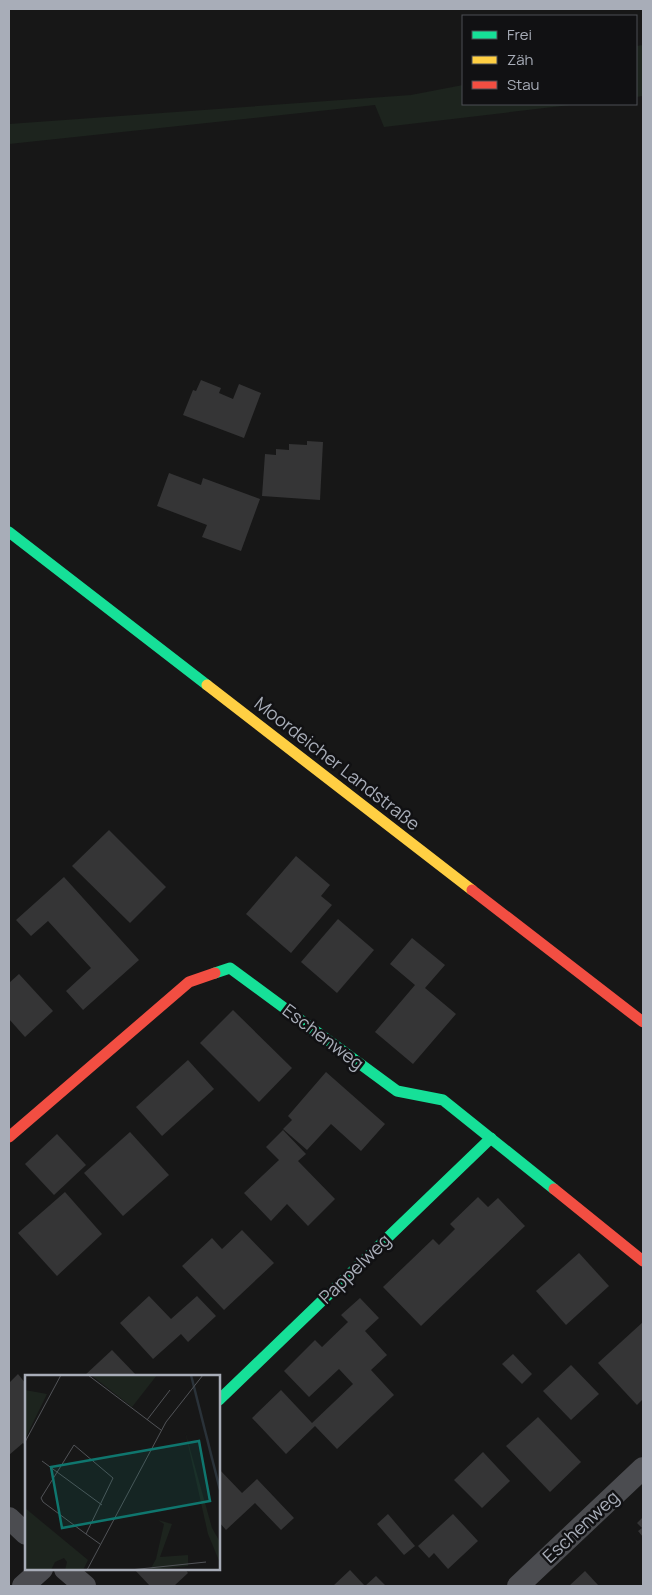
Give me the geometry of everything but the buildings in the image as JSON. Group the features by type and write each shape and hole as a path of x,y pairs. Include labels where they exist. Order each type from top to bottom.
{"street":[{"name":"Moordeicher Landstraße","path":"9,532 643,1022"},
{"name":"Eschenweg","path":"9,1137 189,982 230,968 397,1091 443,1100 643,1261"},
{"name":"Pappelweg","path":"220,1399 491,1138"},
{"name":"Eschenweg","path":"518,1586 643,1468"},
{"path":"9,1518 25,1533"},
{"path":"23,1586 41,1570"},
{"path":"66,1570 86,1586"}],"shaded area":[{"path":"643,45 643,96 637,97 637,46"},
{"path":"462,85 462,105 571,105 384,127 375,105 9,144 9,124 411,95"}],"traffic: fast":[{"path":"9,532 207,685"},
{"path":"215,973 230,968 397,1091 443,1100 554,1189"},
{"path":"220,1399 491,1138"}],"traffic: slow":[{"path":"207,685 472,890"}],"traffic: jam":[{"path":"472,890 643,1022"},
{"path":"9,1137 189,982 215,973"},
{"path":"554,1189 643,1261"}]}
